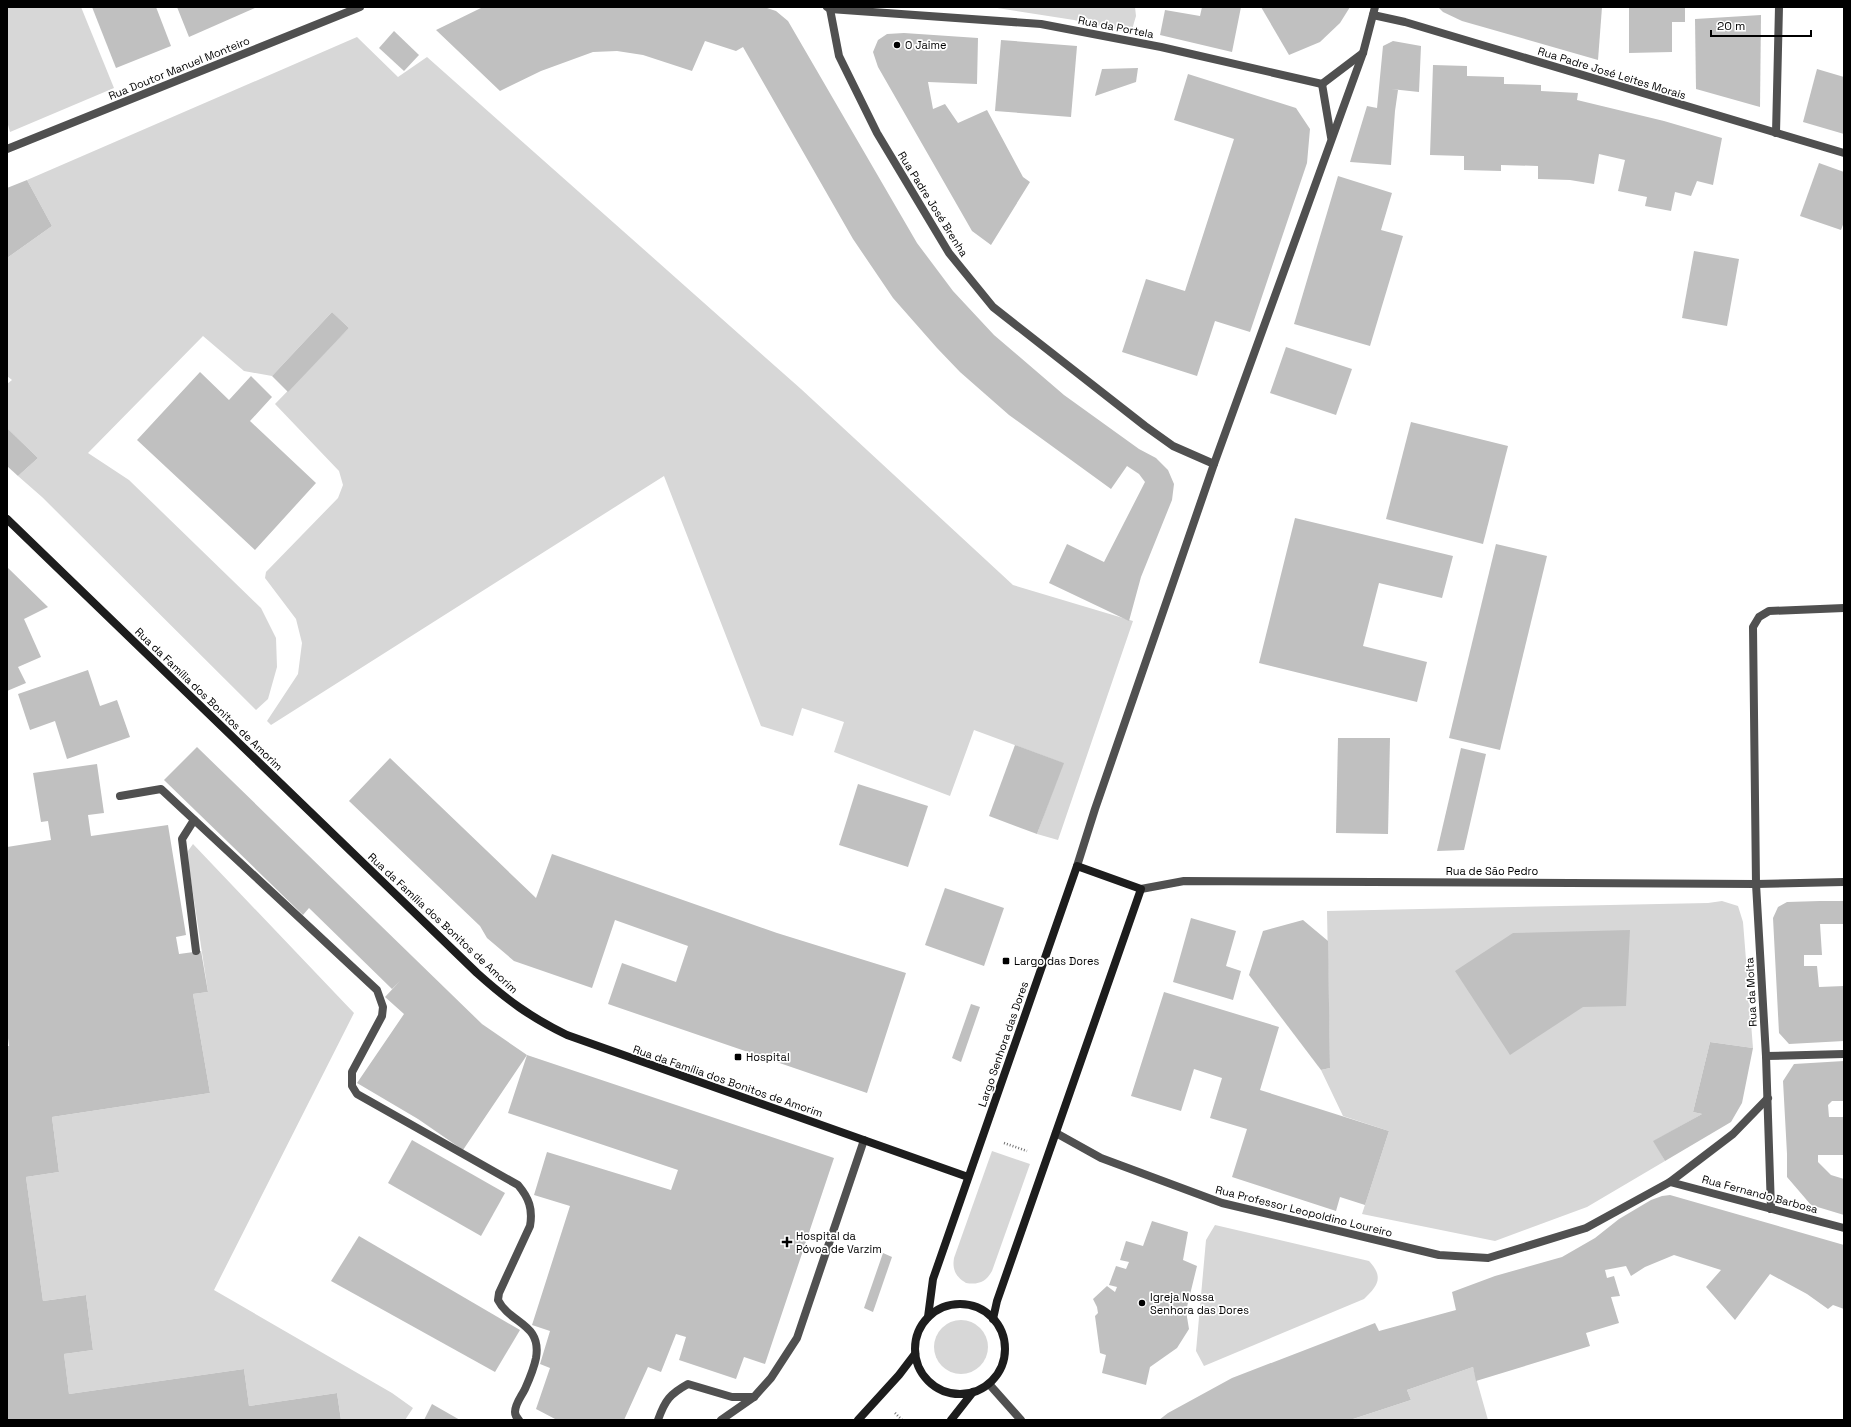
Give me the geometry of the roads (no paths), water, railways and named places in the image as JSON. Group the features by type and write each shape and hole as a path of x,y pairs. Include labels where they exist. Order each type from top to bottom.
{"main road":[{"name":"Rua da Família dos Bonitos de Amorim","path":"7,519 504,997 534,1019 567,1035 968,1177"},
{"path":"993,1319 996,1301 1141,889 1077,866"},
{"name":"Largo Senhora das Dores","path":"928,1317 933,1279 1077,866"},
{"path":"961,1304 973,1306 984,1311 993,1319 1000,1329 1004,1340 1004,1352 1002,1364 988,1384 973,1392 957,1394 940,1390 923,1375 915,1354 915,1341 920,1328 928,1317 937,1310 948,1305 961,1304"},
{"path":"858,1420 900,1375 915,1354"},
{"path":"951,1420 973,1392"}],"street":[{"name":"Rua Doutor Manuel Monteiro","path":"7,149 360,7"},
{"path":"1776,133 1779,7"},
{"name":"Rua da Portela","path":"828,8 1041,24 1161,47 1322,84"},
{"name":"Rua Padre José Brenha","path":"828,8 839,56 877,133 949,253 993,307 1145,426 1173,446 1214,464"},
{"path":"1077,866 1095,809 1214,464 1331,137 1363,53 1374,11"},
{"name":"Rua Padre José Leites Morais","path":"1374,11 1405,22 1844,153"},
{"path":"1331,137 1322,84 1363,53"},
{"name":"Rua da Moita","path":"1771,1209 1768,1098 1756,884 1753,627 1759,617 1769,611 1844,608"},
{"path":"120,796 161,789 377,990 383,1007 382,1016 352,1072 352,1086 357,1094 518,1185 525,1193 530,1203 532,1215 530,1226 499,1293 498,1300 507,1313 530,1329 537,1345 536,1357 532,1371 516,1406 515,1414 519,1420"},
{"path":"194,820 182,839 196,952"},
{"name":"Rua de São Pedro","path":"1141,889 1184,881 1756,884 1844,882"},
{"path":"1766,1056 1844,1054"},
{"path":"1670,1182 1732,1134 1768,1098"},
{"name":"Rua Professor Leopoldino Loureiro","path":"1056,1133 1101,1158 1222,1203 1439,1255 1488,1258 1586,1228 1670,1182"},
{"path":"721,1420 754,1396 771,1378 797,1338 864,1140"},
{"name":"Rua Fernando Barbosa","path":"1670,1182 1844,1228"},
{"path":"658,1420 663,1406 673,1392 688,1384 732,1397 754,1396"},
{"path":"988,1384 1021,1420"}],"place":[{"name":"O Jaime","path":"897,45"},
{"name":"Largo das Dores","path":"1006,961"},
{"name":"Hospital","path":"738,1057"},
{"name":"Hospital da Póvoa de Varzim","path":"787,1242"},
{"name":"Igreja Nossa Senhora das Dores","path":"1142,1303"}]}
